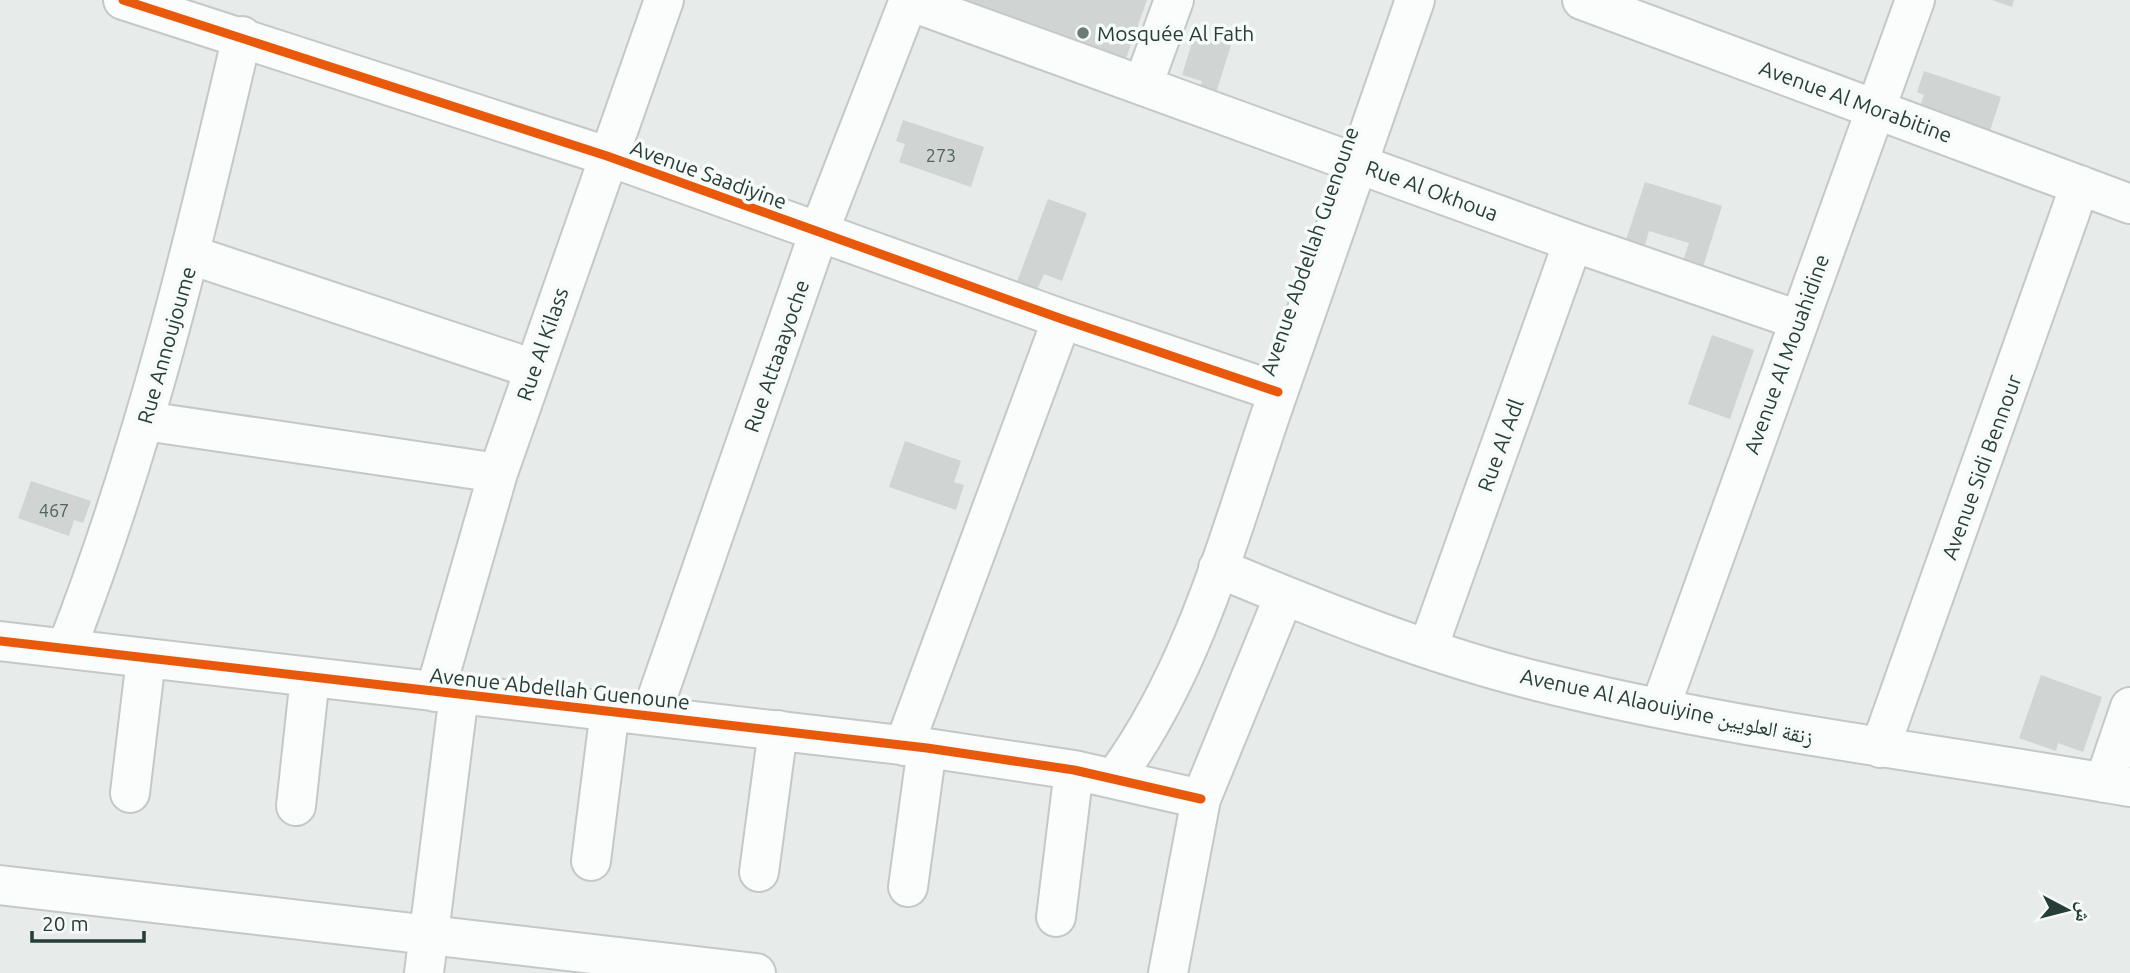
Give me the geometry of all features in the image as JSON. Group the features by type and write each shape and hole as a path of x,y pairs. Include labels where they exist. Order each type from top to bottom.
{"street":[{"name":"Avenue Saadiyine","path":"123,0 207,13 242,36 607,156 1278,392"},
{"name":"Rue Al Kilass","path":"424,973 447,693 498,473 607,156 664,0"},
{"name":"Rue Al Okhoua","path":"909,0 1573,242 1798,320"},
{"name":"Rue Attaaayoche","path":"651,715 820,232 909,0"},
{"path":"1143,85 1174,0"},
{"name":"Avenue Abdellah Guenoune","path":"1114,779 1161,709 1218,568 1415,0"},
{"name":"Avenue Al Morabitine","path":"1582,0 2130,204"},
{"name":"Avenue Al Mouahidine","path":"1660,708 1915,0"},
{"name":"Rue Annoujoume","path":"67,647 145,421 191,255 242,36"},
{"name":"Avenue Sidi Bennour","path":"1880,748 2080,185"},
{"name":"Rue Al Adl","path":"1428,648 1573,242"},
{"path":"191,255 534,369"},
{"path":"908,887 915,747 1062,318"},
{"path":"145,421 498,473"},
{"name":"Avenue Al Alaouiyine زنقة العلويين","path":"1218,568 1284,596 1428,648 1538,682 1660,708 1880,748 2117,785"},
{"path":"1168,973 1201,799 1284,596"},
{"name":"Avenue Abdellah Guenoune","path":"0,640 915,747 1074,770 1201,799"},
{"path":"130,793 146,659"},
{"path":"296,806 310,677"},
{"path":"2117,785 2130,707"},
{"path":"591,861 610,710"},
{"path":"759,872 778,730"},
{"path":"1056,917 1074,770"},
{"path":"0,885 756,973"}],"building":[{"name":"Mosquée Al Fath","path":"936,0 1147,0 1124,64"},
{"path":"1992,0 2014,0 2012,7"},
{"path":"1195,33 1231,45 1216,93 1200,88 1202,81 1182,75"},
{"path":"1924,71 2001,97 1986,143 1919,110 1924,95 1917,92"},
{"path":"903,120 984,147 971,187 899,162 905,144 896,141"},
{"path":"1645,182 1722,206 1703,267 1683,261 1689,243 1649,231 1644,249 1625,243"},
{"path":"1048,199 1087,213 1062,281 1044,274 1037,290 1017,282"},
{"path":"1712,335 1754,350 1730,419 1688,404"},
{"path":"905,441 961,461 954,482 964,485 956,510 889,487"},
{"path":"31,481 91,501 83,523 74,520 69,536 18,518"},
{"path":"2041,675 2102,697 2083,752 2058,743 2056,751 2019,738"}],"cycle path":[{"path":"123,0 607,156 1062,319 1278,392"},
{"path":"0,641 927,748 1074,770 1201,799"}],"place":[{"name":"Mosquée Al Fath","path":"1083,33"}]}
